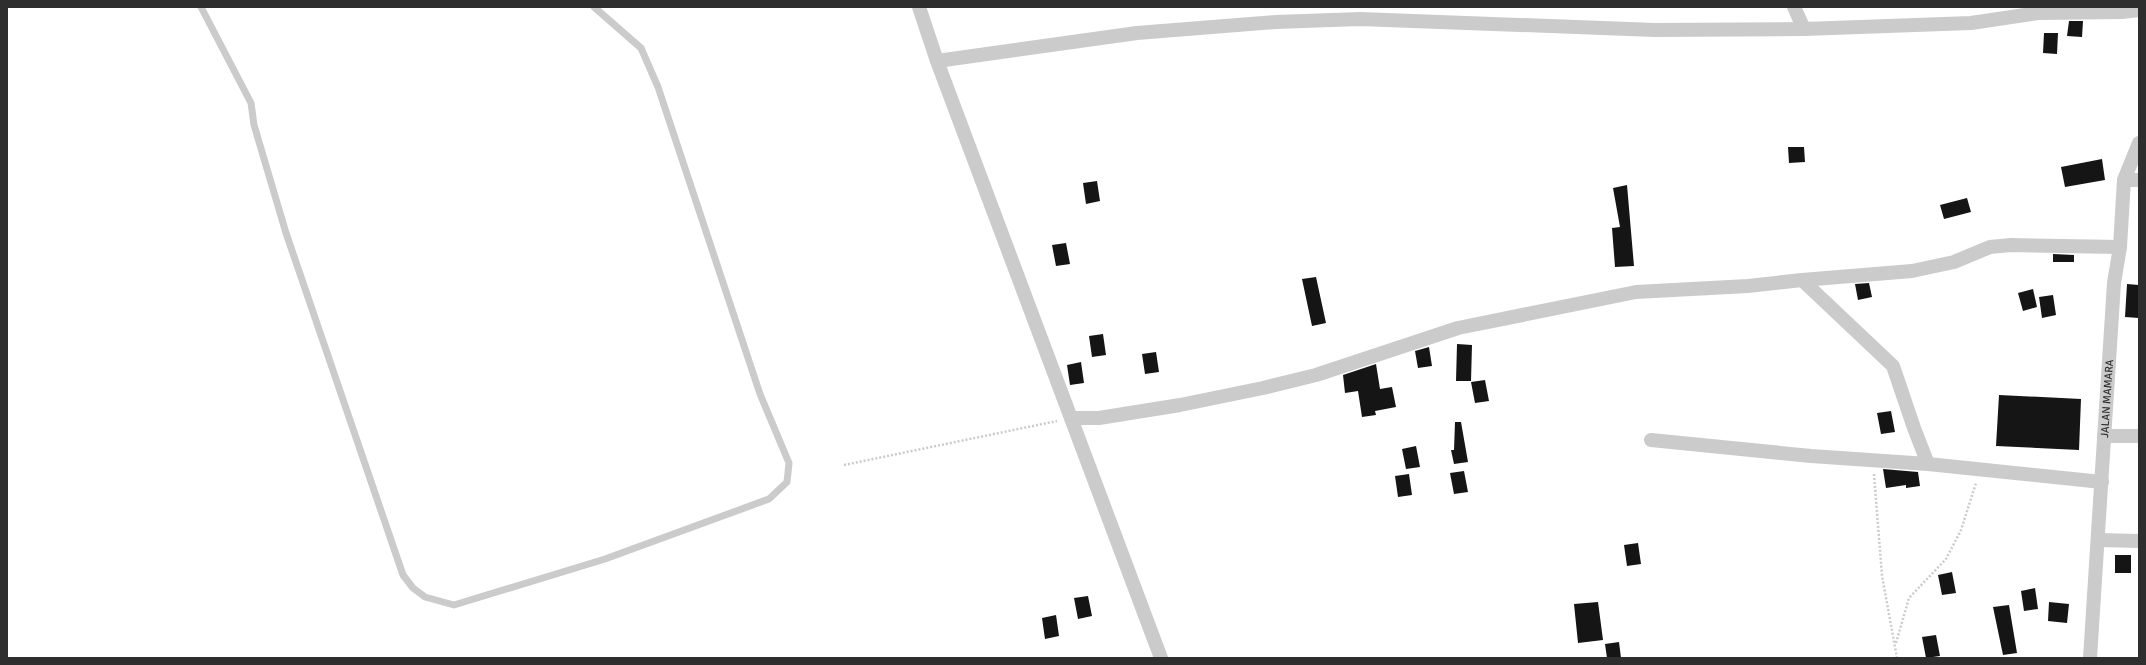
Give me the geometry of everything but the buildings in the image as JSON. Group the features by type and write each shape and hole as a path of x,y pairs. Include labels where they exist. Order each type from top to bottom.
{"street":[{"path":"919,7 937,61 1161,658"},
{"path":"1794,7 1804,29"},
{"path":"937,61 1136,33 1276,22 1360,19 1655,30 1804,29 1971,23 2033,10 2122,12 2139,10"},
{"name":"JALAN MAMARA","path":"2090,658 2099,540 2114,283 2120,247 2124,180 2139,143"},
{"path":"2124,180 2139,180"},
{"path":"1071,418 1099,418 1180,405 1263,388 1316,375 1458,328 1636,292 1748,286 1912,271 1954,262 1990,247 2011,245 2120,247"},
{"path":"1802,280 1893,366 1928,464"},
{"path":"2104,436 2139,436"},
{"path":"1651,440 1928,464 2102,482"},
{"path":"2099,540 2139,541"}],"lane":[{"path":"201,7 251,103 254,125 286,234 403,575 413,588 425,597 454,605 604,559 769,499 787,482 789,463 760,394 658,88 641,48 594,7"}],"path":[{"path":"844,465 1071,418"},
{"path":"1873,460 1882,576 1896,644 1897,658"},
{"path":"1896,644 1909,598 1946,559 1962,530 1973,490 1982,470"}]}
